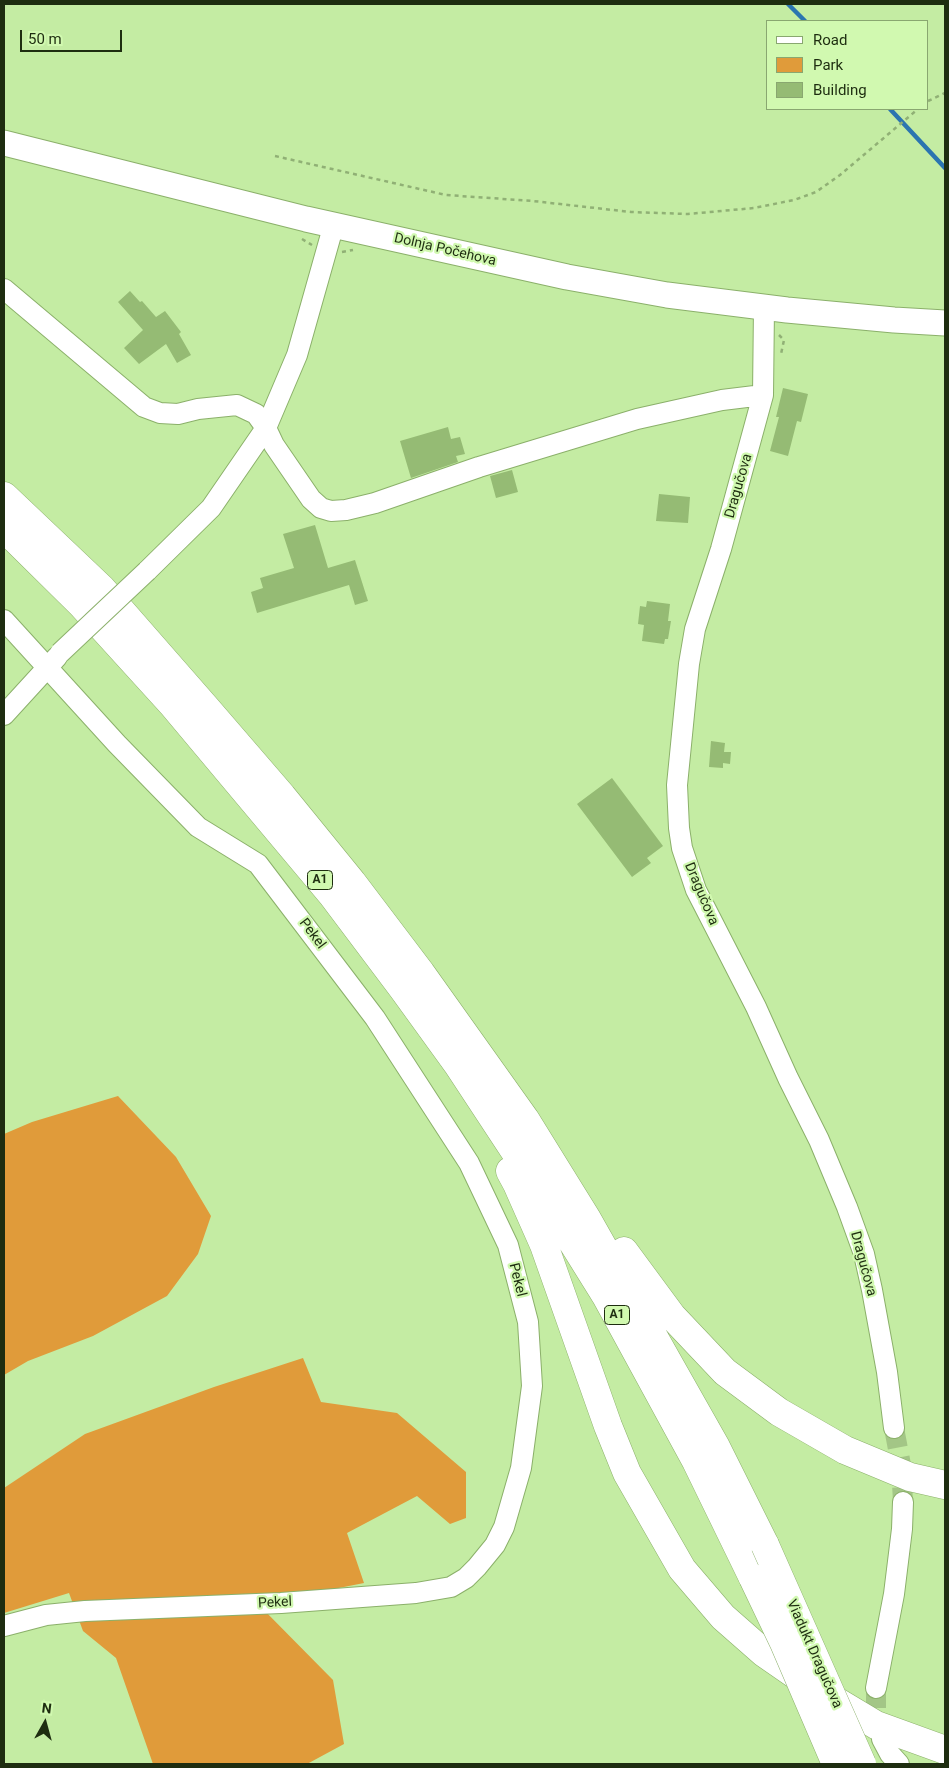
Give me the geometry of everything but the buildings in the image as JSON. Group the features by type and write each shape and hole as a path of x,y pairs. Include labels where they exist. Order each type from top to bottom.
{"highway":[{"name":"A1","path":"4,496 102,589 282,796 352,882 422,973 525,1119"},
{"name":"A1","path":"4,528 82,605 172,704 333,896 458,1065"},
{"path":"458,1065 465,1095 517,1184 544,1244 627,1473 682,1569 723,1617 764,1653 816,1689 876,1725 945,1750"},
{"name":"Viadukt Dragučova","path":"458,1065 535,1182 606,1296 696,1461 784,1643 836,1764"},
{"path":"525,1119 547,1134 598,1215 638,1272 672,1316 725,1372 779,1412 845,1450 910,1477 945,1485"},
{"name":"Viadukt Dragučova","path":"525,1119 592,1227 716,1447 766,1545 862,1764"}],"main road":[{"name":"Dolnja Počehova","path":"4,143 334,224 567,277 667,295 764,307 894,320 945,323"}],"street":[{"path":"4,715 54,660 211,508 266,428 296,355 334,224"},
{"path":"4,289 144,407 160,413 178,414 198,409 237,405 256,414 266,428 274,445 311,499 321,508 331,511 346,510 375,503 470,470 637,419 722,400 763,395"},
{"name":"Dragučova","path":"764,307 763,395 721,549 695,629 689,664 678,785 679,828 682,848 696,890 756,1007 788,1078 820,1140 864,1254 887,1372 894,1428"},
{"name":"Pekel","path":"4,620 54,660 118,744 198,827 258,864 375,1018 469,1163 508,1245 528,1322 532,1386 521,1468 504,1527 495,1545 477,1567 466,1578 451,1587 416,1593 281,1603 85,1611 46,1615 4,1626"},
{"path":"876,1688 894,1594 902,1529 903,1502"},
{"path":"882,1740 890,1754 900,1764"}],"path":[{"path":"929,101 945,94"},
{"path":"275,156 446,195 533,201 631,212 688,214 754,208 794,200 816,192 840,175 917,110"}],"green space":[{"path":"118,1096 176,1157 211,1216 198,1254 167,1296 93,1336 28,1361 4,1375 4,1134 32,1122"},
{"path":"303,1358 321,1402 397,1413 466,1472 466,1518 450,1524 417,1496 347,1533 364,1583 258,1604 333,1680 344,1744 307,1764 153,1764 116,1658 83,1631 69,1593 4,1613 4,1488 85,1434 214,1387"}],"waterway":[{"path":"788,4 804,20"},
{"path":"891,110 945,168"}],"tunnel":[{"path":"894,1428 901,1465 903,1502"},
{"path":"876,1688 876,1714 881,1735"}]}
